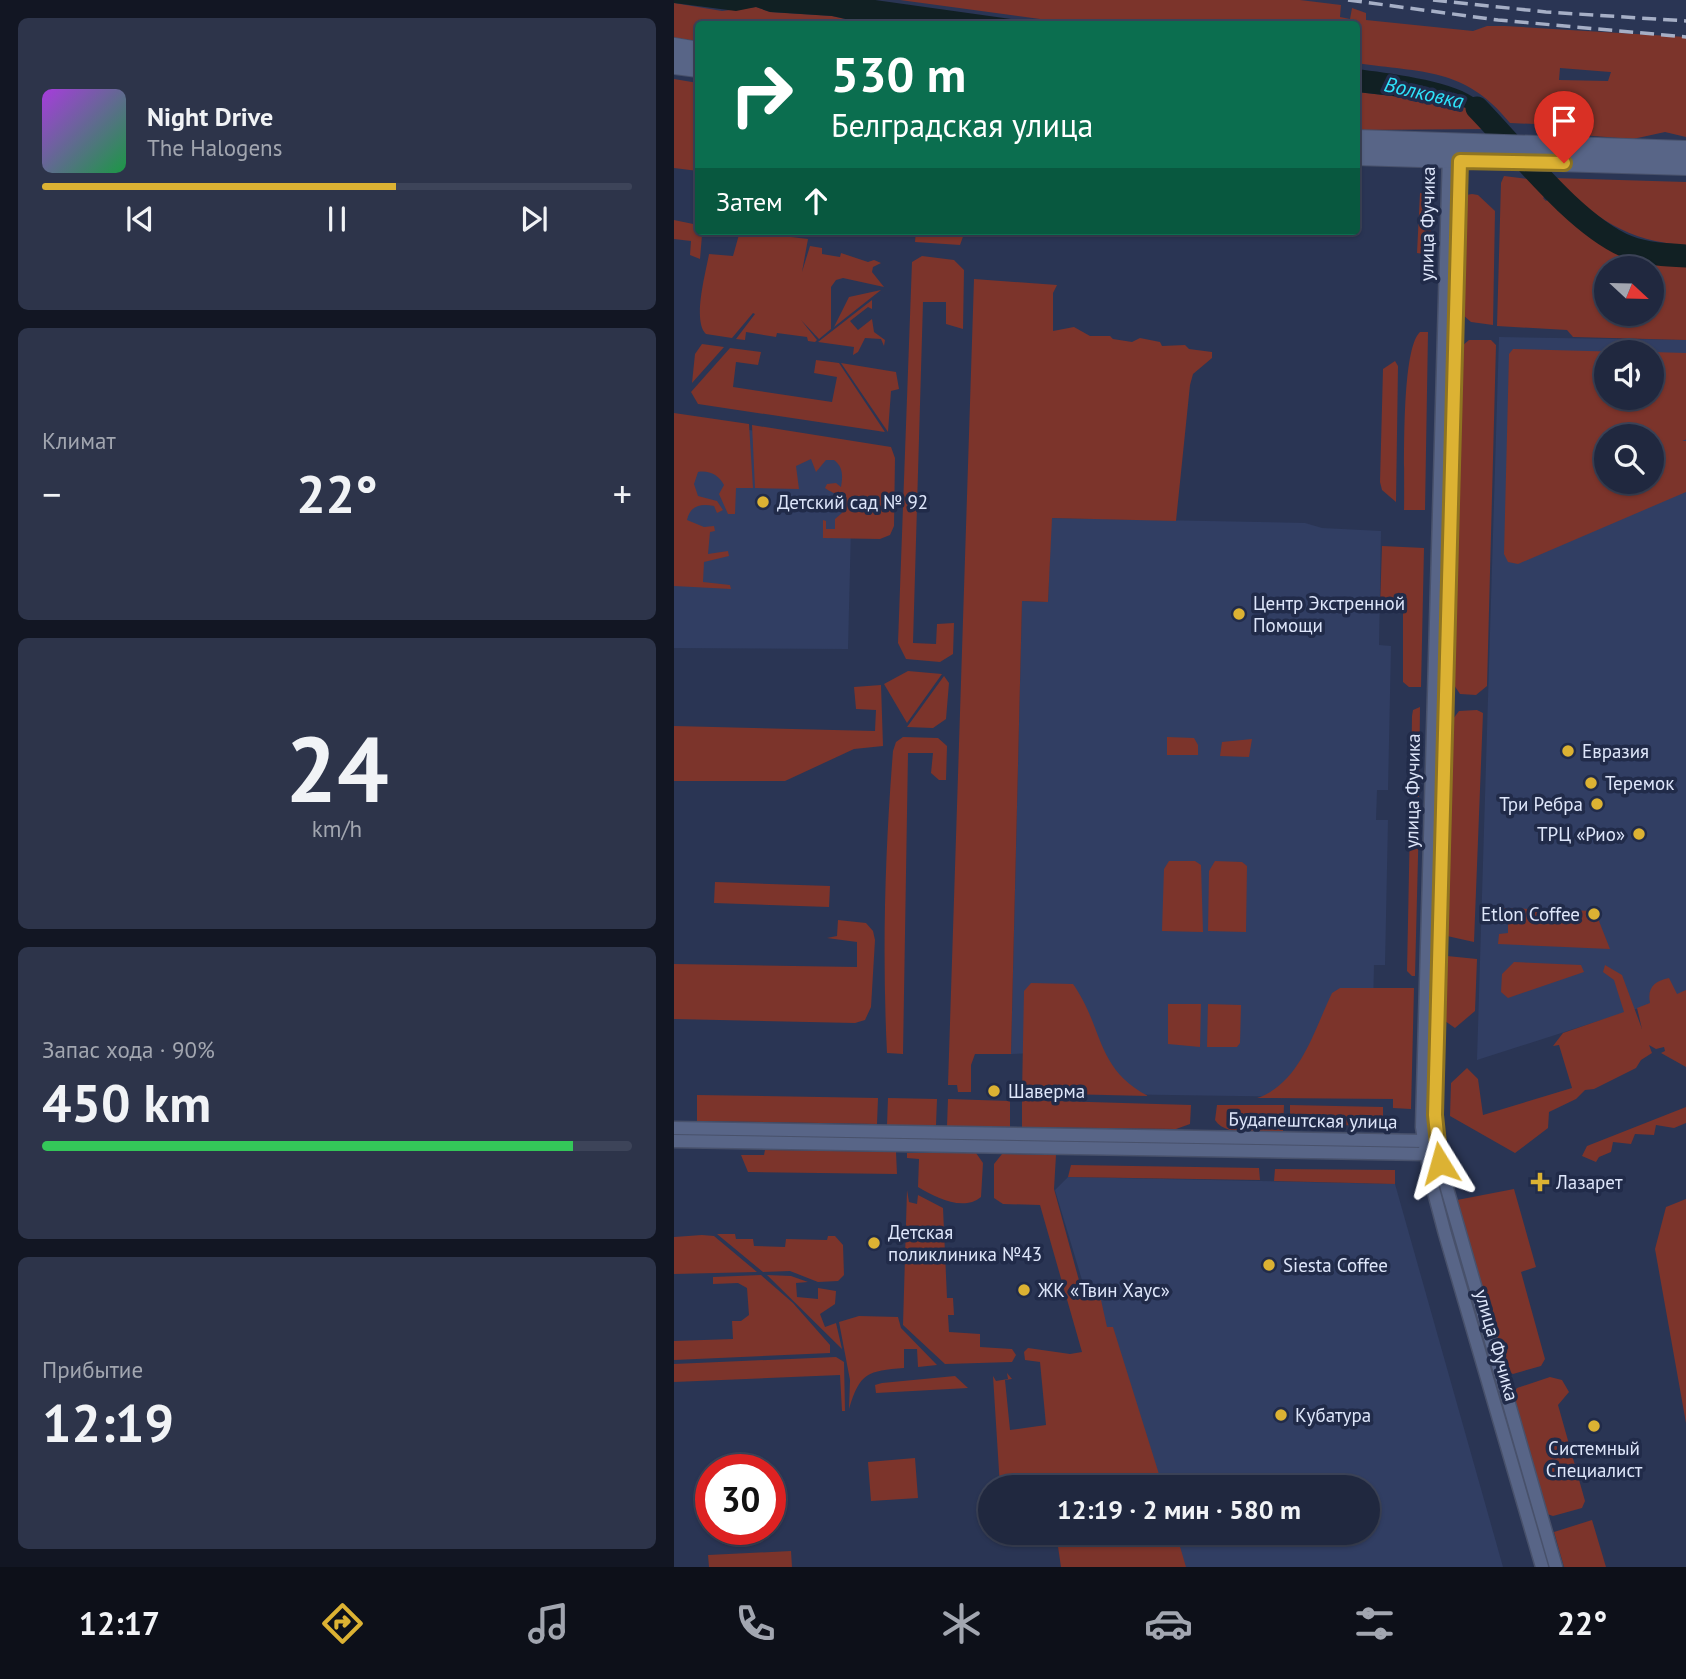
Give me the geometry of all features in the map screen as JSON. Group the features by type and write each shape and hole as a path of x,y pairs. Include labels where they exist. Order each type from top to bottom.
{"street":[{"path":"674,47 695,50"},
{"path":"674,65 695,68"},
{"path":"1360,139 1686,150"},
{"name":"улица Фучика","path":"1452,142 1454,161 1429,1147 1445,1234 1542,1567"},
{"path":"1360,156 1686,166"},
{"name":"Будапештская улица","path":"674,1128 1429,1147"},
{"name":"Будапештская улица","path":"674,1141 1429,1147"},
{"name":"улица Фучика","path":"1429,1147 1556,1567"}],"shaded area":[{"path":"900,0 1300,0 1341,5 1340,17 1350,19 1352,8 1366,13 1366,20 1473,31 1487,26 1505,26 1686,37 1686,137 1665,132 1633,139 1580,135 1560,130 1557,125 1510,123 1476,91 1459,82 1422,72 1360,63 1360,21 1055,21","holes":["1560,68 1611,72 1608,81 1559,80"]},
{"path":"674,3 722,11 756,7 770,12 832,16 854,21 695,21 695,41 674,38"},
{"path":"674,79 695,82 695,171 674,168"},
{"path":"1360,92 1445,102 1470,109 1488,129 1360,130"},
{"path":"1504,176 1535,180 1548,193 1543,198 1546,201 1552,196 1557,201 1557,211 1562,207 1609,246 1636,256 1594,256 1594,326 1664,326 1664,261 1686,265 1686,340 1573,337 1567,330 1497,326 1501,183"},
{"path":"1554,178 1686,182 1686,245 1646,239 1613,225 1598,216"},
{"path":"1420,193 1432,194 1430,255 1417,253"},
{"path":"1466,195 1478,195 1495,211 1493,325 1471,322 1463,315"},
{"path":"674,220 695,224 695,235 702,235 700,259 690,255 691,241 674,239"},
{"path":"739,235 808,239 802,272 810,246 822,248 822,254 840,257 841,253 868,262 874,260 881,263 873,267 872,272 884,287 843,278 836,280 831,287 831,329 819,339 801,320 817,340 815,342 808,341 807,337 777,333 776,337 746,332 745,340 736,339 755,314 753,313 732,338 706,334 702,328 700,308 709,254 733,256"},
{"path":"916,235 964,235 960,245 915,242"},
{"path":"922,256 954,260 964,270 963,329 946,324 946,302 923,302 913,643 936,644 937,624 954,623 953,654 940,662 906,659 898,643 912,262"},
{"path":"974,279 1057,285 1053,293 1053,331 1074,327 1090,336 1110,336 1113,339 1132,342 1140,338 1160,342 1162,346 1185,345 1189,349 1212,352 1212,358 1193,374 1190,385 1176,521 1052,518 1048,602 1022,601 1011,1054 975,1054 971,1065 971,1092 958,1092 957,1085 948,1085"},
{"path":"881,290 834,327 849,297"},
{"path":"872,300 872,309 868,307 850,321 858,330 872,319 874,332 885,340 884,346 881,339 865,338 858,352 853,355 854,347 818,342"},
{"path":"1420,332 1428,332 1425,510 1404,510 1406,388 1409,363"},
{"path":"1499,337 1686,340 1686,993 1477,1060"},
{"path":"1469,340 1491,340 1496,345 1487,686 1476,695 1460,694 1454,685 1462,346"},
{"path":"702,344 724,347 692,383 695,354"},
{"path":"730,348 761,352 758,365 736,362 733,387 832,402 837,377 814,373 816,360 839,363 885,432 698,404 691,392"},
{"path":"1513,349 1594,351 1594,410 1664,410 1664,352 1686,353 1687,439 1682,441 1686,441 1686,492 1518,564 1508,562 1504,554 1509,354"},
{"path":"1395,361 1398,366 1396,502 1382,490 1380,482 1383,369"},
{"path":"841,363 896,372 899,389 891,391 888,432"},
{"path":"674,413 749,424 753,488 736,488 735,514 728,514 719,494 724,485 722,481 710,473 698,472 694,484 698,496 717,501 723,510 717,513 714,506 700,505 691,511 687,520 704,527 714,526 715,531 710,532 708,554 728,551 729,556 704,562 703,582 730,585 731,589 674,586"},
{"name":"Детский сад № 92","path":"710,424 853,446 848,649 674,648 674,461"},
{"path":"752,425 891,447 895,458 894,526 890,535 880,539 823,538 823,520 826,521 826,529 835,529 835,519 842,513 838,508 837,496 825,488 827,484 836,483 841,487 842,472 834,460 826,460 816,472 811,459 796,466 799,489 755,488"},
{"path":"1051,518 1305,523 1322,528 1381,531 1379,645 1391,646 1388,790 1377,790 1376,820 1388,820 1385,965 1374,965 1371,1098 1035,1093 1036,1053 1011,1054 1022,601 1048,602"},
{"path":"1382,546 1424,548 1421,687 1409,687 1403,682 1403,609 1380,608"},
{"path":"908,671 942,674 907,723 884,684"},
{"path":"944,676 949,683 946,719 933,728 907,727"},
{"path":"881,685 883,746 854,749 785,781 674,781 674,726 875,731 876,710 856,709 854,687"},
{"path":"1420,707 1418,797 1411,789 1412,716 1413,710"},
{"path":"1477,710 1483,713 1474,942 1447,936 1453,719 1459,711"},
{"path":"903,737 938,738 947,746 946,780 939,780 931,773 933,753 908,753 903,1054 887,1053 885,940 886,864 893,751 896,742"},
{"path":"1167,737 1194,738 1198,745 1198,755 1167,755"},
{"path":"1252,739 1249,757 1220,756 1222,742"},
{"path":"1416,816 1419,817 1415,976 1412,976 1407,971 1410,821"},
{"path":"1169,861 1195,861 1201,865 1203,932 1162,931 1164,869"},
{"path":"1215,861 1242,862 1247,866 1246,932 1208,931 1209,871"},
{"path":"715,882 830,886 829,907 714,903"},
{"path":"1504,908 1595,911 1610,949 1498,944 1499,934 1508,933 1508,922 1499,921"},
{"path":"838,920 866,923 873,931 875,940 871,1007 865,1020 855,1023 674,1019 674,964 857,967 857,942 827,938 837,936"},
{"path":"1447,956 1477,959 1475,1011 1455,1028 1445,1021"},
{"path":"1514,962 1581,965 1584,972 1508,998 1501,992 1502,974"},
{"path":"1605,965 1622,975 1642,1029 1637,1008 1650,1003 1651,989 1656,983 1669,978 1677,994 1686,990 1686,1067 1661,1053 1665,1051 1664,1047 1656,1049 1649,1045 1652,1053 1641,1060 1636,1068 1594,1089 1585,1090 1576,1099 1549,1112 1548,1128 1515,1153 1450,1116 1451,1083 1467,1068 1478,1079 1483,1115 1572,1088 1559,1045 1553,1046 1563,1033 1624,1012 1614,980 1603,972"},
{"path":"1031,983 1073,984 1083,1000 1109,1060 1131,1085 1148,1096 1022,1093 1024,991"},
{"path":"1340,988 1414,988 1411,1109 1393,1108 1393,1099 1257,1098 1272,1091 1295,1068 1312,1039 1332,993"},
{"path":"1168,1004 1201,1004 1200,1047 1168,1044"},
{"path":"1208,1004 1241,1005 1240,1043 1237,1047 1207,1047"},
{"path":"697,1095 878,1098 877,1124 697,1121"},
{"path":"888,1098 937,1099 936,1125 887,1125"},
{"path":"948,1099 1010,1101 1010,1127 947,1126"},
{"path":"1022,1100 1191,1105 1190,1124 1176,1129 1022,1127"},
{"path":"1217,1105 1284,1105 1283,1131 1237,1131 1220,1126 1215,1120"},
{"path":"1290,1105 1383,1107 1383,1126 1290,1124"},
{"path":"1686,1107 1686,1123 1674,1128 1656,1125 1654,1135 1635,1134 1631,1144 1613,1142 1611,1152 1599,1157 1596,1162 1582,1156 1587,1146"},
{"path":"765,1150 896,1152 897,1174 748,1172 741,1155 764,1155"},
{"path":"907,1153 976,1153 983,1163 981,1197 974,1201 958,1203 941,1199 918,1187 919,1159 907,1158"},
{"path":"1002,1154 1056,1155 1054,1189 1080,1284 1084,1291 1101,1300 1107,1327 1113,1327 1159,1475 999,1475 993,1376 996,1381 1008,1379 1007,1373 1012,1379 1005,1380 1010,1430 1046,1425 1040,1362 1025,1360 1024,1352 1028,1348 1070,1354 1082,1352 1040,1205 1003,1204 994,1198 994,1164"},
{"path":"1071,1165 1259,1168 1260,1180 1068,1177"},
{"path":"1275,1169 1395,1170 1395,1184 1274,1181"},
{"path":"1068,1177 1395,1184 1503,1567 1169,1567 1162,1545 1380,1545 1380,1475 1140,1475 1055,1190"},
{"path":"1514,1189 1536,1267 1521,1272 1545,1359 1541,1366 1513,1374 1506,1371 1457,1200"},
{"path":"907,1190 909,1202 917,1204 918,1195 943,1208 947,1298 953,1298 954,1315 948,1315 949,1332 980,1334 980,1347 1012,1349 1016,1355 1012,1362 945,1364 903,1325"},
{"path":"1686,1199 1686,1423 1655,1249 1666,1207"},
{"path":"717,1234 735,1234 736,1239 753,1239 754,1246 785,1247 786,1239 827,1240 828,1236 835,1236 843,1245 844,1275 838,1281 818,1282 790,1271 763,1272"},
{"path":"714,1236 757,1272 674,1274 674,1237"},
{"path":"761,1275 793,1303 830,1345 830,1353 674,1360 674,1341 733,1339 732,1321 741,1321 749,1315 747,1288 738,1283 713,1284 713,1277"},
{"path":"767,1275 791,1276 808,1282 796,1283 797,1297 818,1299 818,1288 836,1291 835,1304 820,1314 825,1327 836,1323 842,1349"},
{"path":"859,1316 898,1317 901,1328 937,1365 918,1367 917,1349 904,1349 904,1368 882,1370 867,1376 857,1387 849,1409 850,1380 839,1322"},
{"path":"836,1357 844,1362 845,1411 842,1411 840,1375 674,1382 674,1364"},
{"path":"955,1376 968,1388 876,1393 875,1385 882,1383"},
{"path":"1550,1377 1562,1380 1569,1392 1558,1405 1585,1501 1582,1508 1553,1516 1547,1514 1513,1394 1517,1388"},
{"path":"915,1458 918,1498 871,1501 868,1462"},
{"path":"1592,1520 1606,1567 1564,1567 1554,1532"},
{"path":"1058,1545 1180,1545 1186,1567 1061,1567"},
{"path":"791,1551 792,1567 709,1567 708,1555"}],"water":[{"path":"674,0 875,0 1026,21 854,21 832,16 770,12 756,7 736,11 674,3"},
{"name":"Волковка","path":"1360,69 1417,78 1462,91 1477,100 1504,127 1488,129 1470,109 1445,102 1360,92"}],"waterway":[{"name":"Волковка","path":"1477,108 1568,205 1608,237 1642,251 1687,256"}],"railway":[{"path":"1348,0 1498,20 1687,37"},
{"path":"1433,0 1546,12 1687,21"}],"place":[{"name":"Детский сад № 92","path":"763,502"},
{"name":"Центр Экстренной Помощи","path":"1239,614"},
{"name":"Евразия","path":"1568,751"},
{"name":"Теремок","path":"1591,783"},
{"name":"Три Ребра","path":"1597,804"},
{"name":"ТРЦ «Рио»","path":"1639,834"},
{"name":"Etlon Coffee","path":"1594,914"},
{"name":"Шаверма","path":"994,1091"},
{"name":"Лазарет","path":"1540,1182"},
{"name":"Детская поликлиника №43","path":"874,1243"},
{"name":"Siesta Coffee","path":"1269,1265"},
{"name":"ЖК «Твин Хаус»","path":"1024,1290"},
{"name":"Кубатура","path":"1281,1415"},
{"name":"Системный Специалист","path":"1594,1426"}],"route":[{"path":"1440,1163 1435,1115 1460,161 1564,163"}]}
